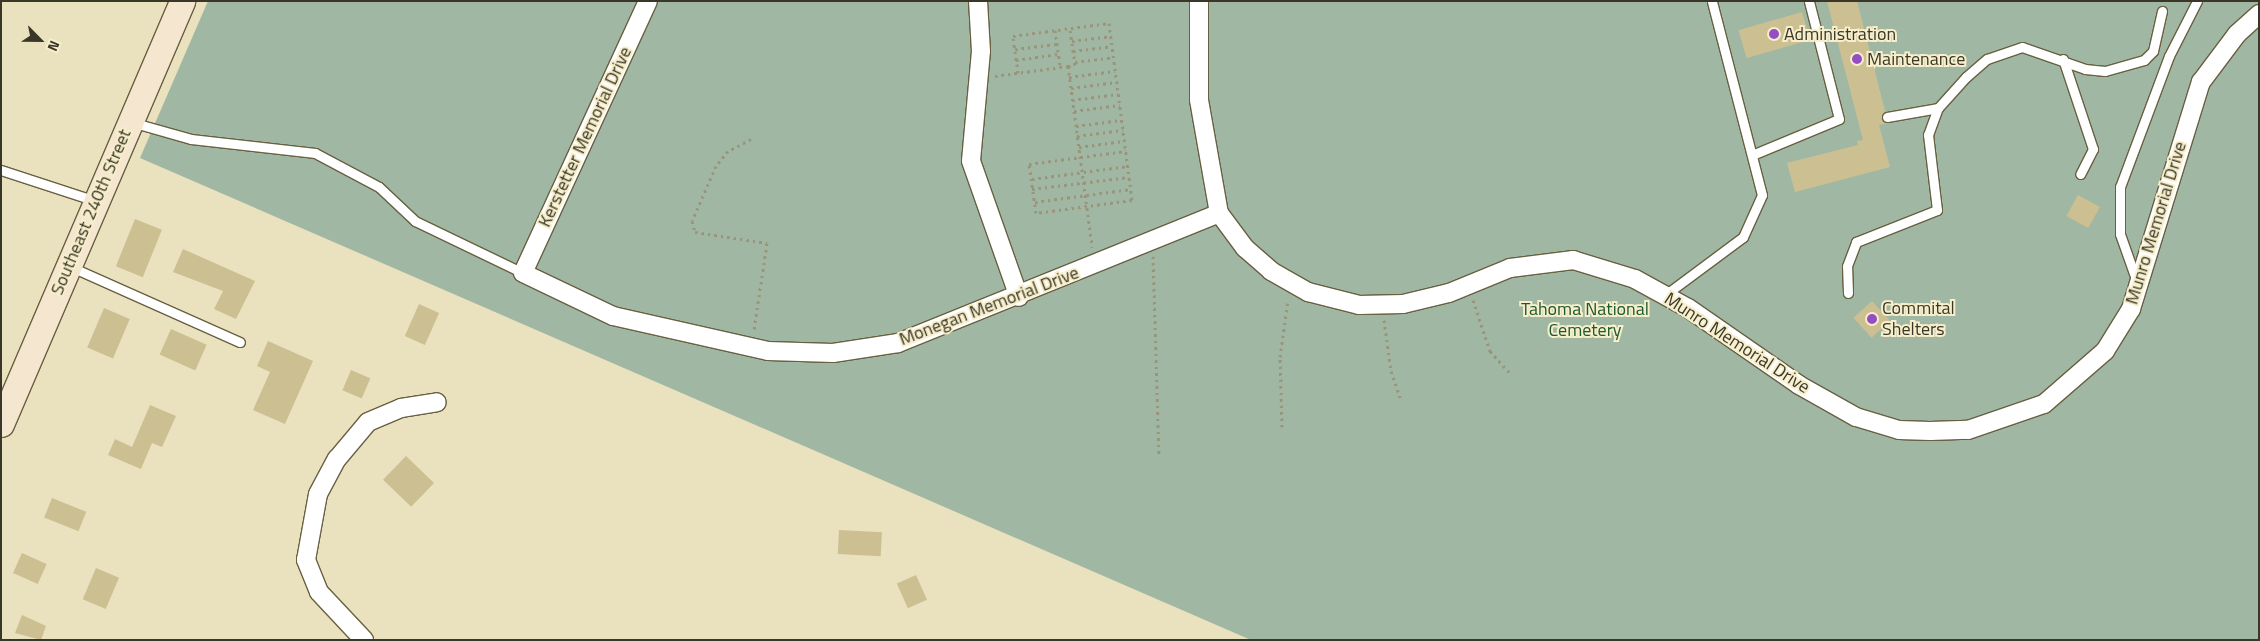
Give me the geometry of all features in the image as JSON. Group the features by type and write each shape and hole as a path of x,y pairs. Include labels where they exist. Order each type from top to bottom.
{"main road":[{"name":"Southeast 240th Street","path":"1,424 182,1"}],"street":[{"name":"Kerstetter Memorial Drive","path":"523,273 648,1"},
{"path":"978,1 978,78 971,161 1019,297"},
{"name":"Munro Memorial Drive","path":"1199,1 1198,100 1207,166 1219,212 1244,248 1291,282 1308,292 1359,305 1403,304 1468,285 1510,268 1573,260 1635,279 1664,295 1799,385 1856,417 1899,430 1930,431 1968,430 2044,404 2105,351 2131,308 2139,286 2166,183 2201,82 2237,34 2259,14"},
{"name":"Monegan Memorial Drive","path":"523,273 613,316 751,348 833,353 898,343 1019,297 1219,212"},
{"path":"364,640 319,592 306,560 318,494 337,459 368,422 401,408 437,402"}],"lane":[{"path":"1664,295 1743,237 1762,195 1712,1"},
{"path":"1752,155 1839,119 1809,1"},
{"path":"2139,286 2120,234 2120,186 2169,56 2198,1"},
{"path":"1848,294 1847,266 1856,242 1937,210 1928,135 1938,108 1986,59 2006,50 2022,47 2063,59 2084,69 2105,70 2144,60 2153,50 2162,11"},
{"path":"2063,59 2093,149 2080,174"},
{"path":"1887,117 1938,108"},
{"path":"130,122 191,139 315,153 379,187 416,221 523,273"},
{"path":"1,170 96,201"},
{"path":"69,266 240,342"}],"path":[{"path":"1018,73 1013,36 1109,23 1116,82 1120,105 1124,141 1126,151 1132,200 1036,213 1029,164 1126,151"},
{"path":"1070,28 1075,62"},
{"path":"1055,30 1060,67"},
{"path":"1072,41 1111,36"},
{"path":"1015,49 1057,44"},
{"path":"1073,51 1112,46"},
{"path":"1016,60 1058,54"},
{"path":"978,78 1068,66 1075,62 1113,57"},
{"path":"1068,66 1094,266"},
{"path":"1070,77 1115,71"},
{"path":"1071,88 1116,82"},
{"path":"1072,100 1118,94"},
{"path":"1074,111 1120,105"},
{"path":"1076,126 1122,120"},
{"path":"1077,136 1123,130"},
{"path":"751,139 728,151 716,166 692,221 695,232 767,243 751,348"},
{"path":"1079,147 1124,141"},
{"path":"1031,179 1128,166"},
{"path":"1032,189 1129,176"},
{"path":"1034,202 1131,189"},
{"path":"1153,240 1158,456"},
{"path":"1282,427 1280,357 1291,282"},
{"path":"1468,285 1490,351 1510,373"},
{"path":"1382,305 1390,371 1400,396"}],"green space":[{"name":"Tahoma National Cemetery","path":"208,1 2259,1 2259,640 1251,640 140,158"}],"building":[{"name":"Maintenance","path":"1827,1 1857,1 1885,111 1881,119 1888,123 1879,125 1890,167 1795,192 1787,163 1858,145 1857,141 1863,140"},
{"name":"Administration","path":"1802,12 1810,40 1747,58 1739,30"},
{"path":"2078,195 2100,207 2088,228 2066,216"},
{"path":"135,219 162,230 143,277 116,266"},
{"path":"183,249 255,281 236,319 214,309 223,291 173,272"},
{"name":"Commital Shelters","path":"1872,301 1890,321 1871,338 1853,318"},
{"path":"419,304 439,313 425,345 405,336"},
{"path":"104,308 130,319 113,359 87,348"},
{"path":"171,329 207,345 195,370 160,355"},
{"path":"268,341 313,361 285,424 253,410 270,372 257,366"},
{"path":"351,370 370,378 362,398 342,390"},
{"path":"150,405 176,416 162,447 152,443 141,469 108,455 115,439 132,447"},
{"path":"406,456 434,483 411,507 383,480"},
{"path":"52,498 86,512 78,531 44,517"},
{"path":"839,530 882,532 881,556 838,554"},
{"path":"22,553 47,564 38,584 13,573"},
{"path":"96,568 119,578 106,609 83,599"},
{"path":"916,575 927,600 908,608 897,584"},
{"path":"22,615 46,626 41,640 15,633"}],"place":[{"name":"Administration","path":"1774,34"},
{"name":"Maintenance","path":"1857,59"},
{"name":"Commital Shelters","path":"1872,319"}]}
